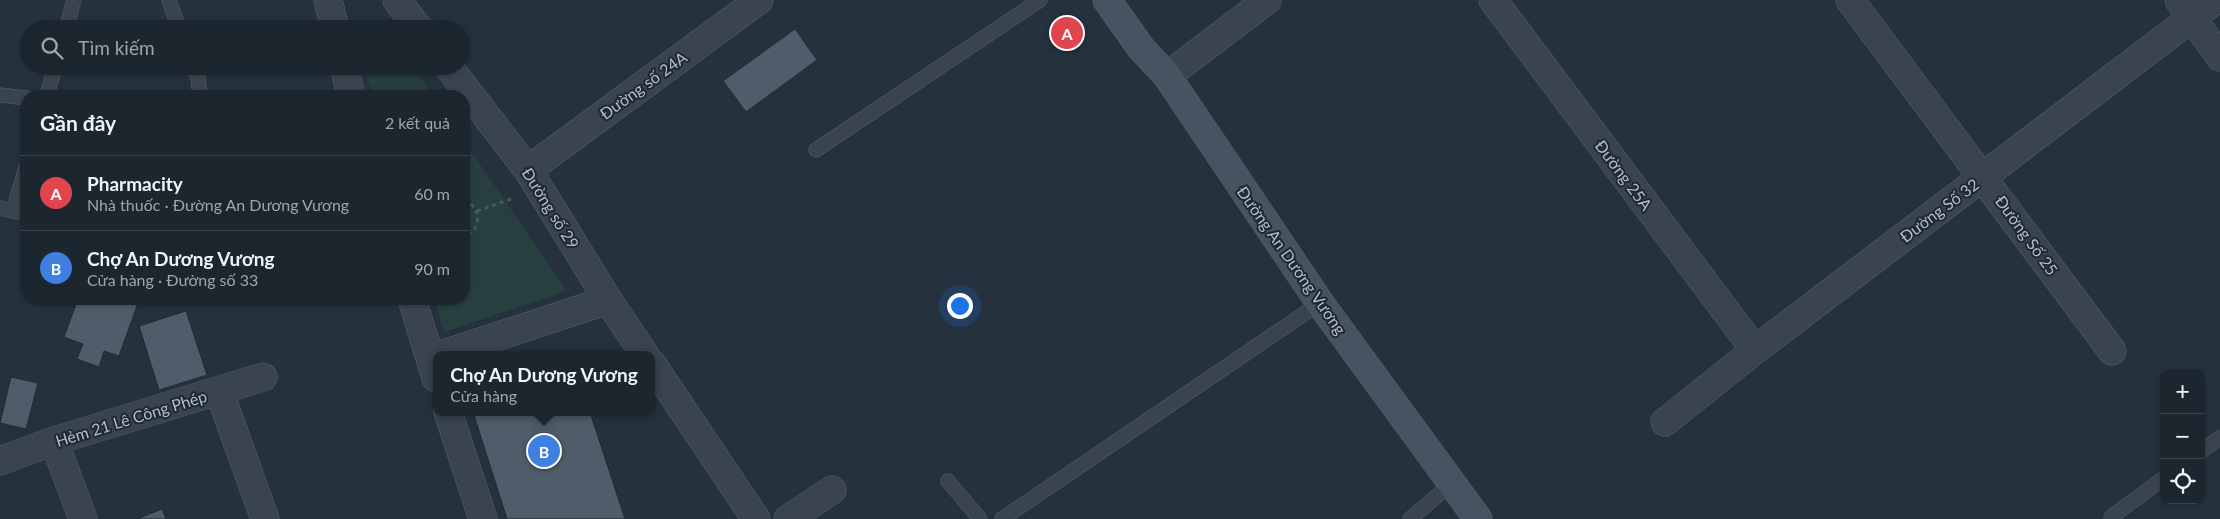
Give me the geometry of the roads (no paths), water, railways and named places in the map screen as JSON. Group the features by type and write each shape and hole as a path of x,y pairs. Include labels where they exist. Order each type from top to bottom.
{"main road":[{"name":"Đường An Dương Vương","path":"1107,0 1141,48 1168,76 1320,303 1478,519"}],"street":[{"path":"328,0 333,20"},
{"path":"397,0 413,20"},
{"name":"Đường số 24A","path":"528,170 758,0"},
{"path":"1168,76 1266,0"},
{"name":"Đường 25A","path":"1493,0 1755,350"},
{"name":"Đường Số 25","path":"1850,0 2112,351"},
{"name":"Đường Số 32","path":"1665,422 1755,350 1983,176 2186,9 2215,0"},
{"path":"2186,9 2220,57"},
{"path":"346,75 350,90"},
{"name":"Đường số 29","path":"455,75 466,90"},
{"name":"Đường số 29","path":"470,95 528,170 608,300 642,351"},
{"path":"467,351 608,300"},
{"path":"414,305 433,354"},
{"path":"655,368 756,519"},
{"name":"Hẻm 21 Lê Công Phép","path":"0,461 54,441 263,377"},
{"path":"219,391 265,519"},
{"path":"449,416 483,519"},
{"path":"54,441 83,519"},
{"path":"788,519 832,490"}],"lane":[{"path":"68,20 74,0"},
{"path":"169,0 176,20"},
{"path":"816,150 1040,0"},
{"path":"49,90 53,75"},
{"path":"196,75 199,90"},
{"path":"0,95 20,97"},
{"path":"13,211 20,187"},
{"path":"1002,519 1320,303"},
{"path":"2205,448 2220,438"},
{"path":"948,481 980,519"},
{"path":"2111,518 2160,481"},
{"path":"1410,519 1452,483"}],"place":[{"name":"Pharmacity","path":"1067,33"},
{"name":"Chợ An Dương Vương","path":"544,451"}]}
